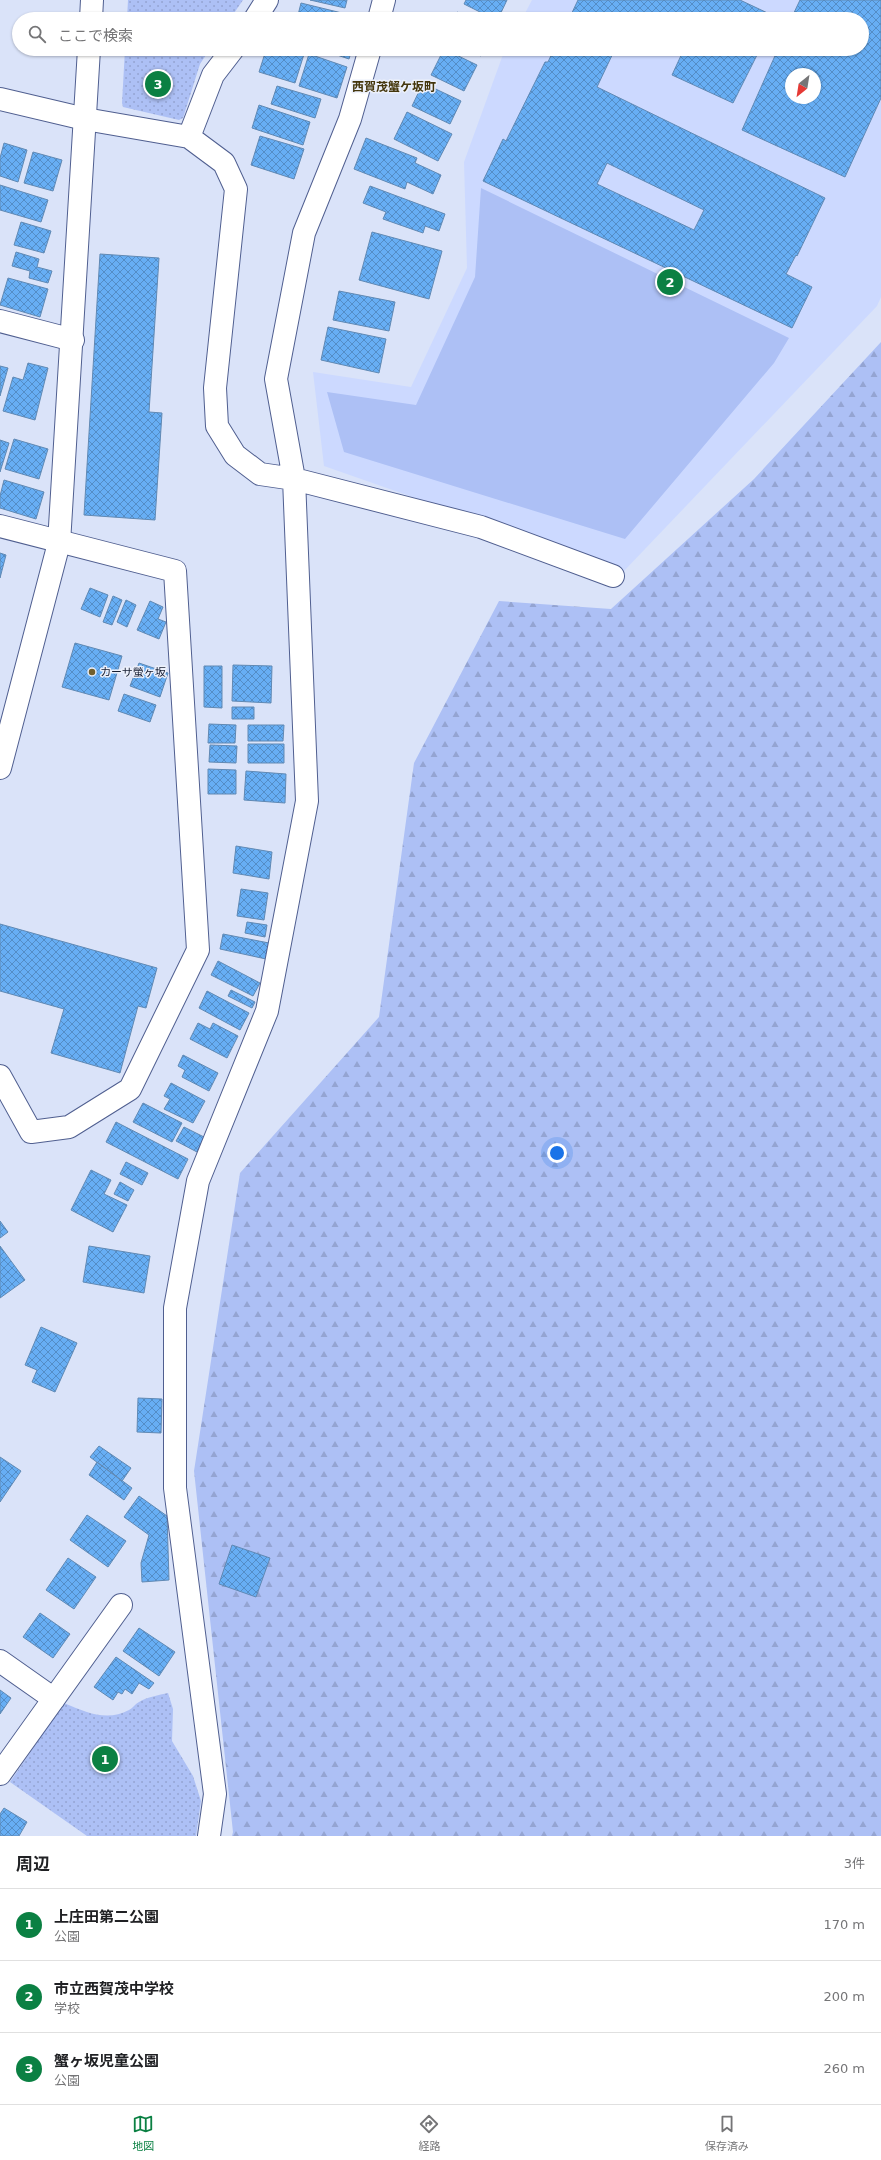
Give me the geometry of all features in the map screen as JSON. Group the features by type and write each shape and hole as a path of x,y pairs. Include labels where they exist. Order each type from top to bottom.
{"street":[{"path":"91,12 92,0"},
{"path":"259,12 267,0"},
{"path":"381,12 384,0"},
{"path":"0,768 59,543 73,340 88,56"},
{"path":"189,138 213,75 228,56"},
{"path":"209,1836 215,1794 175,1488 175,1308 198,1181 266,1011 307,801 294,479 276,379 304,233 350,119 368,56"},
{"path":"0,99 84,119 189,138 224,163 236,189 215,388 217,426 235,455 260,474 294,479 481,526 613,576"},
{"path":"0,321 73,340"},
{"path":"0,526 59,543 176,571 198,950 130,1089 69,1127 31,1132 0,1076"},
{"path":"0,1774 121,1604"},
{"path":"0,1661 54,1699"}],"shaded area":[{"path":"532,0 881,0 881,297 877,306 624,571 324,466 313,372 411,387 467,268 464,162 502,56 869,56 869,12 526,12"}],"green space":[{"path":"128,0 243,0 235,12 127,12"},
{"path":"125,56 205,56 200,64 183,118 179,120 123,107"},
{"path":"481,188 789,338 774,363 625,539 344,452 327,392 416,405 475,277"},
{"path":"881,342 881,1836 232,1836 233,1832 194,1471 240,1173 379,1017 414,763 499,601 611,609 754,479"},
{"path":"168,1693 173,1709 172,1741 193,1776 201,1801 196,1836 87,1836 10,1782 64,1703 80,1710 96,1714 113,1715 121,1714 138,1703 153,1696"}],"building":[{"path":"310,0 347,0 345,8"},
{"path":"466,0 507,0 501,12 480,12 464,4"},
{"path":"578,0 740,0 765,12 572,12"},
{"path":"800,0 881,0 881,98 845,177 742,130 775,56 869,56 869,12 794,12"},
{"path":"301,3 338,12 299,12"},
{"path":"264,56 303,56 295,83 259,72"},
{"path":"308,56 315,56 347,67 337,98 299,86"},
{"path":"340,56 350,56 349,59"},
{"path":"440,56 458,56 477,65 464,91 431,75"},
{"path":"551,56 612,56 597,87 825,198 797,256 796,255 786,274 812,287 792,328 483,181 503,139 506,141 545,62 548,62","holes":["607,163 704,210 694,230 597,184"]},
{"path":"681,56 756,56 733,103 672,75"},
{"path":"423,83 461,101 450,124 412,106"},
{"path":"277,86 321,99 315,118 271,104"},
{"path":"259,105 310,122 303,145 252,128"},
{"path":"407,112 452,134 438,161 394,139"},
{"path":"260,136 304,149 294,179 251,165"},
{"path":"366,138 417,158 415,163 441,175 433,194 407,182 405,189 354,169"},
{"path":"4,143 27,150 18,182 0,176 0,158"},
{"path":"33,152 62,160 53,191 24,183"},
{"path":"0,185 48,200 41,222 0,210"},
{"path":"370,186 445,214 439,231 425,226 423,233 383,219 386,212 363,203"},
{"path":"21,222 51,231 44,253 14,245"},
{"path":"372,232 442,251 429,299 359,280"},
{"path":"16,252 39,259 37,267 52,271 48,283 29,278 30,271 12,266"},
{"path":"100,254 159,258 149,412 162,413 155,520 84,515"},
{"path":"8,278 48,289 40,317 0,305"},
{"path":"339,291 395,302 389,331 333,320"},
{"path":"328,327 386,339 379,373 321,360"},
{"path":"28,363 48,368 35,420 3,411 13,377 23,380"},
{"path":"0,366 8,368 0,396"},
{"path":"14,439 48,449 39,479 5,469"},
{"path":"0,440 9,443 0,472"},
{"path":"4,480 44,492 36,519 0,508 0,496"},
{"path":"0,553 6,555 0,578"},
{"path":"90,588 108,595 100,617 81,609"},
{"path":"113,596 122,600 112,625 103,622"},
{"path":"126,600 136,605 127,627 117,622"},
{"path":"150,601 163,607 158,619 166,622 159,639 137,630"},
{"name":"カーサ螢ヶ坂","path":"75,643 122,656 109,700 62,687"},
{"path":"139,663 168,673 160,697 130,686"},
{"path":"233,665 272,666 271,703 232,701"},
{"path":"204,666 222,666 222,708 204,707"},
{"path":"124,694 156,705 150,722 118,711"},
{"path":"232,707 254,707 254,719 232,719"},
{"path":"209,724 236,725 235,743 208,743"},
{"path":"248,725 284,725 283,741 248,741"},
{"path":"248,744 284,744 284,763 248,763"},
{"path":"210,745 237,746 236,763 209,762"},
{"path":"208,769 236,770 236,794 208,794"},
{"path":"246,771 286,774 285,803 244,800"},
{"path":"236,846 272,852 269,879 233,873"},
{"path":"241,889 268,893 264,920 237,916"},
{"path":"247,922 267,925 265,937 245,933"},
{"path":"0,924 157,968 146,1008 138,1006 120,1073 51,1053 64,1009 0,991"},
{"path":"223,934 269,943 266,959 220,949"},
{"path":"218,961 260,983 253,996 211,975"},
{"path":"231,990 255,1002 252,1008 228,996"},
{"path":"207,991 249,1013 240,1030 199,1008"},
{"path":"198,1023 210,1029 213,1023 238,1036 227,1058 190,1039"},
{"path":"183,1055 218,1073 209,1091 182,1077 185,1070 178,1066"},
{"path":"171,1083 205,1101 193,1123 164,1109 170,1099 164,1096"},
{"path":"143,1103 182,1123 172,1142 133,1122"},
{"path":"116,1122 188,1159 178,1179 106,1142"},
{"path":"184,1127 204,1137 197,1152 176,1141"},
{"path":"126,1162 148,1173 142,1185 120,1174"},
{"path":"91,1170 111,1180 104,1194 127,1205 113,1232 71,1210"},
{"path":"120,1182 134,1190 128,1201 114,1194"},
{"path":"0,1221 8,1232 0,1238"},
{"path":"0,1246 25,1280 0,1298"},
{"path":"89,1246 150,1256 144,1293 83,1282"},
{"path":"41,1327 77,1343 55,1392 32,1382 37,1370 25,1365"},
{"path":"138,1398 162,1399 161,1433 137,1432"},
{"path":"99,1446 131,1468 122,1481 90,1457"},
{"path":"0,1457 21,1471 0,1502"},
{"path":"97,1462 132,1488 124,1500 89,1475"},
{"path":"139,1496 167,1516 169,1580 142,1582 141,1563 149,1535 124,1517"},
{"path":"87,1515 126,1541 108,1567 70,1540"},
{"path":"232,1545 270,1558 256,1597 219,1584"},
{"path":"68,1558 96,1577 74,1609 46,1590"},
{"path":"40,1613 70,1634 53,1658 23,1637"},
{"path":"139,1628 175,1652 159,1676 123,1651"},
{"path":"116,1657 154,1683 149,1689 139,1683 132,1694 125,1689 122,1694 118,1692 113,1700 94,1687"},
{"path":"0,1690 11,1698 0,1714"},
{"path":"4,1808 27,1822 19,1836 0,1836 0,1814"}],"place":[{"name":"蟹ヶ坂児童公園","path":"158,84"},
{"name":"市立西賀茂中学校","path":"670,282"},
{"name":"カーサ螢ヶ坂","path":"92,672"},
{"name":"上庄田第二公園","path":"105,1759"}],"district":[{"name":"西賀茂蟹ケ坂町","path":"394,87"}]}
